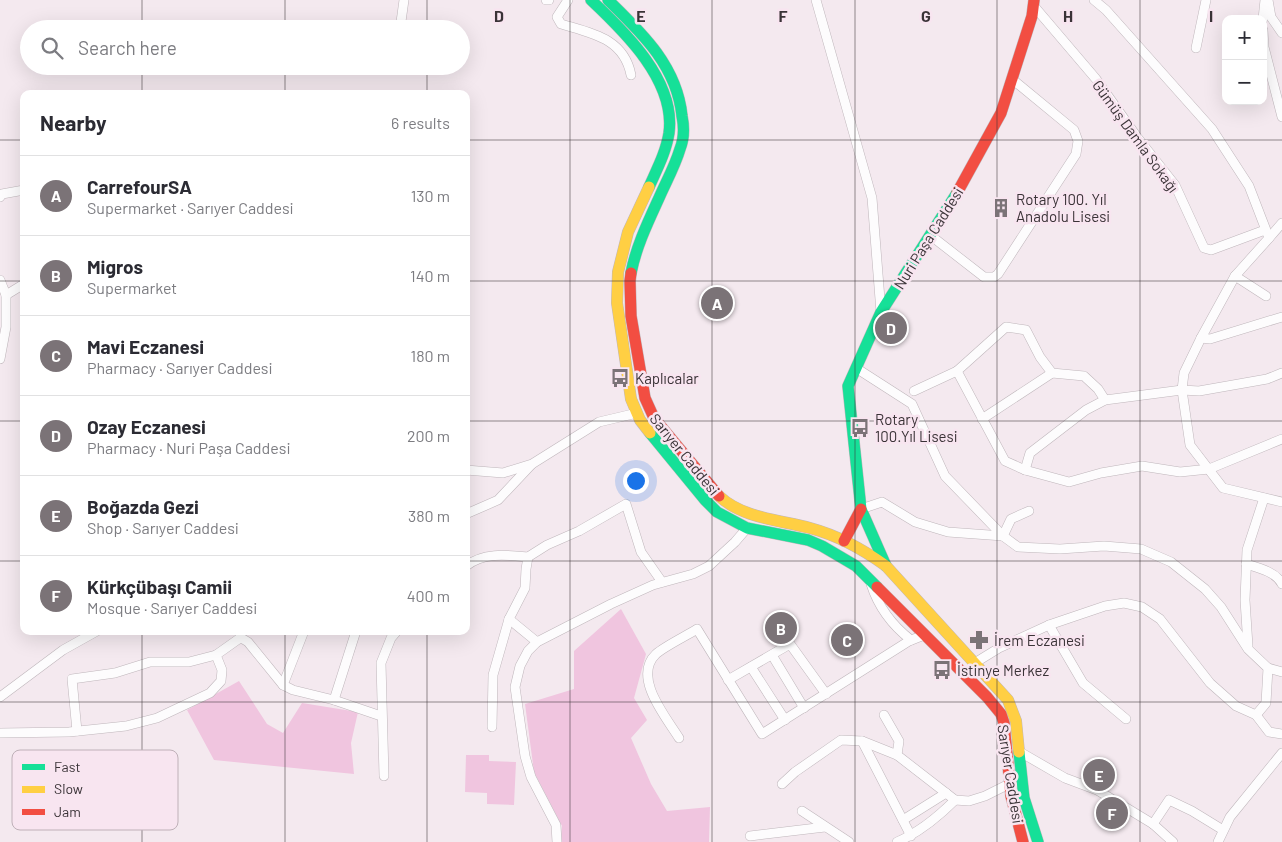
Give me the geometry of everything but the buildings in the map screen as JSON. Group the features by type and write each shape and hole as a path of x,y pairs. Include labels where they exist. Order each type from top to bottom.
{"main road":[{"name":"Sarıyer Caddesi","path":"590,0 628,36 643,54 657,79 666,102 668,118 669,131 664,154 628,232 618,272 617,303 631,399 636,412 647,431 717,512 746,528 808,540 856,566 987,697 1001,714 1015,783 1038,842"},
{"name":"Sarıyer Caddesi","path":"608,0 647,38 668,67 681,101 683,121 681,148 642,236 633,263 630,281 631,316 643,388 649,409 660,427 720,497 733,506 752,514 811,528 844,541 871,555 886,566 973,664 1008,700 1019,728 1020,752 1015,783 1014,812 1024,842"},
{"name":"Nuri Paşa Caddesi","path":"886,566 861,509 848,386 881,312 959,189 1001,113 1032,16 1033,3"},
{"path":"636,412 649,409"},
{"path":"856,566 844,541 861,509"},
{"path":"746,528 752,514"},
{"path":"870,581 877,569 886,566"},
{"path":"924,635 937,624"}],"street":[{"path":"401,20 404,0"},
{"path":"568,0 557,17 561,24 600,36 617,46 629,63 631,74"},
{"path":"816,0 872,198 881,312"},
{"path":"1196,48 1206,0"},
{"path":"1264,15 1266,0"},
{"path":"1266,0 1272,17 1282,32"},
{"path":"1098,1 1212,129 1249,186 1267,234 1235,276 1201,338 1184,373 1182,390 1190,445 1223,488 1282,502"},
{"name":"Gümüş Damla Sokağı","path":"1033,3 1096,79 1137,138 1175,185 1204,248 1211,250 1267,234 1282,223"},
{"path":"1267,59 1282,117"},
{"path":"930,235 984,277 994,277 1001,270 1076,154 1078,141 1074,130 1012,79"},
{"path":"1,194 20,191"},
{"path":"1235,276 1266,296"},
{"path":"0,280 6,294 6,327 0,359"},
{"path":"6,294 20,286"},
{"path":"1201,338 1210,339 1282,317"},
{"path":"914,391 957,371 1006,327 1026,330 1040,357 1052,373"},
{"path":"856,368 912,404 945,476 1003,536 1018,547 1060,549 1104,546 1141,549 1171,562 1205,589 1221,607 1248,649 1268,668 1282,672"},
{"path":"957,371 1005,461 1025,470 1069,482 1101,473 1142,466 1180,472 1209,469 1282,440"},
{"path":"982,418 1052,373 1084,376 1098,389 1105,400"},
{"path":"1025,470 1030,453 1086,410 1105,400 1182,390 1199,391 1228,387 1267,379 1282,373"},
{"path":"470,512 498,500 532,464 599,422 636,412"},
{"path":"470,470 503,473 532,464"},
{"path":"1248,649 1245,600 1247,550 1264,498"},
{"path":"861,509 882,502 915,522 948,532 1003,536"},
{"path":"470,563 490,555 505,554 528,557 547,545 579,531 626,504 641,552 662,582"},
{"path":"1003,536 1011,519 1029,510"},
{"path":"557,842 556,825 531,777 525,756 515,687 520,666 528,651 537,642 611,604 662,582 693,574 709,566 735,542 746,528"},
{"path":"492,726 493,675 510,619 525,588 528,557"},
{"path":"1246,564 1264,570 1279,579 1282,584"},
{"path":"870,581 881,607 892,622 911,640"},
{"path":"973,664 999,648 1049,626 1105,606 1124,603 1142,607 1160,619 1210,683 1236,706 1256,715 1269,732 1282,734"},
{"path":"510,619 537,642"},
{"path":"1049,626 1083,683 1126,719"},
{"path":"679,738 648,685 648,670 656,654 697,630 762,734 911,640 924,635"},
{"path":"0,697 63,650 90,635"},
{"path":"283,684 302,635"},
{"path":"334,700 355,635"},
{"path":"384,776 381,663 393,635"},
{"path":"77,731 72,679 116,673 150,662 189,662 216,655 240,638 244,638 283,684 293,690 334,700 381,716"},
{"path":"728,680 790,644 826,694"},
{"path":"0,733 77,731 126,726 157,718 210,693 221,680 222,670 216,655"},
{"path":"772,655 804,708"},
{"path":"751,667 784,720"},
{"path":"1256,715 1266,703 1268,668"},
{"path":"884,715 899,741 897,755"},
{"path":"782,784 795,772 841,740 862,740 897,755 954,800 969,801 1015,783"},
{"path":"862,740 911,836"},
{"path":"1020,752 1065,778 1097,790 1153,824 1173,842"},
{"path":"1218,842 1230,817 1282,753"},
{"path":"903,820 946,793"},
{"path":"898,842 934,821 954,800"},
{"path":"1153,824 1169,800 1192,811 1223,830"},
{"path":"802,811 849,842"},
{"path":"750,836 824,827"}],"shaded area":[{"path":"621,609 646,654 634,698 647,720 631,738 651,784 667,811 710,807 709,842 561,842 562,826 534,772 525,704 574,689 574,651"},
{"path":"239,681 267,724 283,733 302,703 358,712 351,743 354,774 214,760 187,710"},
{"path":"466,755 489,755 489,761 516,762 514,805 487,804 487,793 465,792"}],"traffic: fast":[{"path":"591,0 632,42 645,59 665,95 669,114 668,140 649,187"},
{"path":"608,0 645,38 665,66 679,98 683,124 682,141 678,155 643,235 631,273"},
{"path":"886,566 861,509 848,386 881,312 957,193"},
{"path":"650,433 717,512 747,528 808,540 822,546 856,566 877,587"},
{"path":"1019,752 1024,798 1038,842"}],"traffic: slow":[{"path":"649,187 628,232 618,272 617,303 631,399 640,420 650,433"},
{"path":"719,496 728,503 750,514 810,528 840,539 886,566 1008,700 1016,721 1019,752"}],"traffic: jam":[{"path":"957,193 1001,113 1032,16 1034,0"},
{"path":"631,273 631,316 645,398 654,418 719,496"},
{"path":"844,541 861,509"},
{"path":"877,587 987,697 1001,714 1004,723 1011,796 1023,842"}],"place":[{"name":"Rotary 100. Yıl Anadolu Lisesi","path":"1001,208"},
{"name":"CarrefourSA","path":"717,303"},
{"name":"Ozay Eczanesi","path":"891,328"},
{"name":"Kaplıcalar","path":"620,378"},
{"name":"Rotary 100.Yıl Lisesi","path":"860,428"},
{"name":"Migros","path":"781,628"},
{"name":"Mavi Eczanesi","path":"847,640"},
{"name":"İrem Eczanesi","path":"979,640"},
{"name":"İstinye Merkez","path":"942,670"},
{"name":"Boğazda Gezi","path":"1099,775"},
{"name":"Kürkçübaşı Camii","path":"1112,813"}]}
